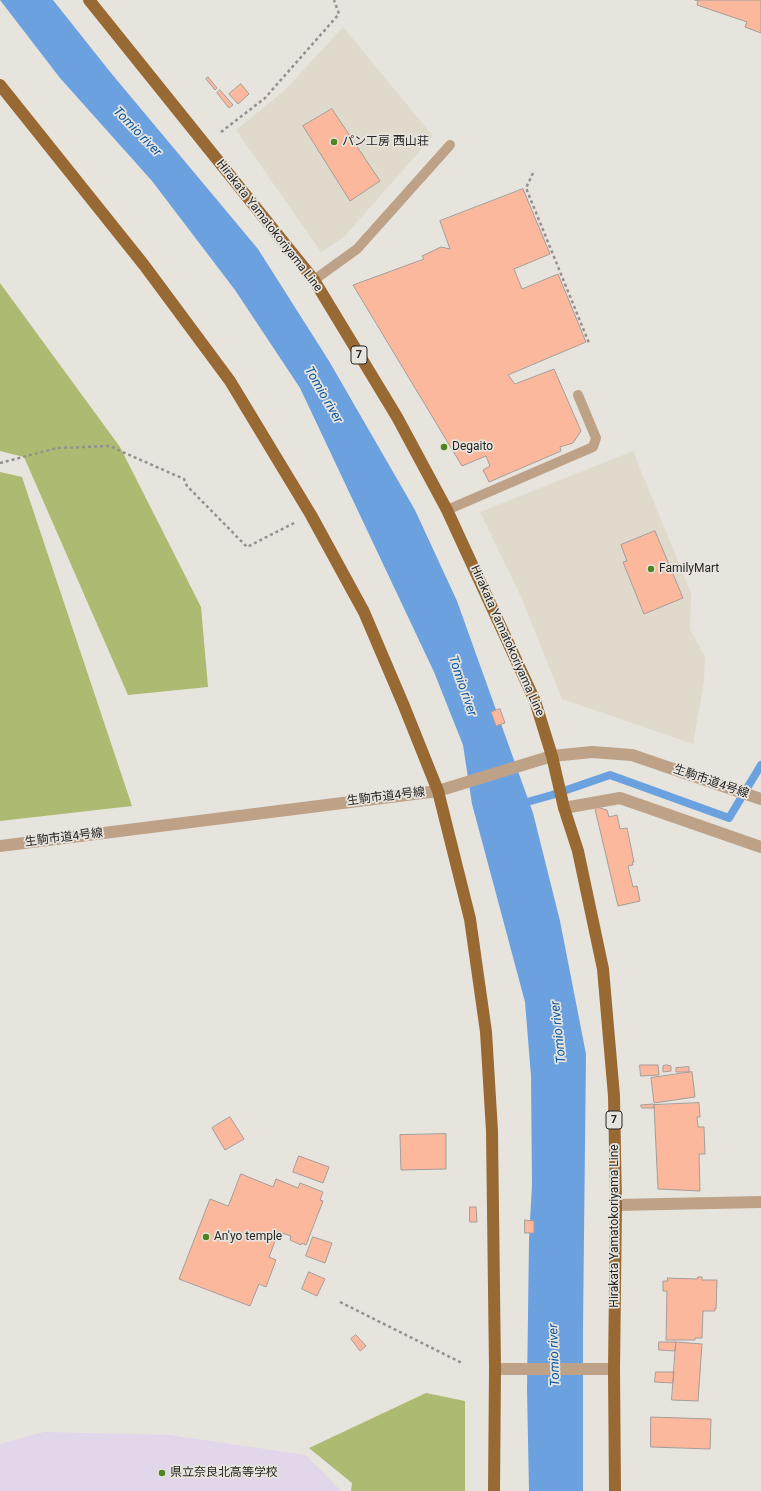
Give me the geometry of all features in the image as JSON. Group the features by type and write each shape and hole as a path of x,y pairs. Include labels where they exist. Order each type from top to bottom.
{"main road":[{"name":"Hirakata Yamatokoriyama Line","path":"89,0 314,280 397,417 447,510 535,701 552,756 564,808 578,851 603,969 614,1096 616,1205 614,1369 615,1491"},
{"path":"0,85 144,265 230,381 311,515 364,612 438,791 470,919 486,1032 492,1131 495,1369 494,1491"}],"street":[{"name":"生駒市道4号線","path":"0,846 438,791 552,756 598,752 632,755 761,799"},
{"path":"564,808 620,798 761,847"},
{"path":"616,1205 761,1202"},
{"path":"495,1369 614,1369"}],"lane":[{"path":"314,280 357,250 450,145"},
{"path":"447,510 593,447 596,438 578,395"}],"path":[{"path":"205,144 265,98 340,14 334,0"},
{"path":"534,173 526,188 545,239 589,343"},
{"path":"0,463 57,448 109,446 184,479 187,486 248,547 311,515"},
{"path":"340,1302 462,1362"}],"shaded area":[{"path":"343,27 433,136 344,237 321,252 236,130 285,90"},
{"path":"633,451 691,593 690,629 705,657 704,682 693,744 562,699 521,597 480,512"},
{"name":"県立奈良北高等学校","path":"44,1432 169,1435 306,1455 341,1491 0,1491 0,1444"}],"green space":[{"path":"0,283 120,447 201,607 208,687 128,695 24,457 0,451"},
{"path":"0,472 22,477 132,806 0,821"},
{"path":"426,1393 465,1401 465,1491 351,1491 352,1483 309,1448"}],"water":[{"name":"Tomio river","path":"0,0 53,0 111,73 258,249 329,361 415,510 457,601 533,813 560,921 586,1054 583,1491 529,1491 527,1389 529,1239 532,1184 531,1076 525,1002 472,804 463,745 434,672 300,388 235,290 152,181 60,78"}],"building":[{"path":"695,0 761,0 761,33 745,27 747,22 697,5 698,1"},
{"path":"208,77 217,88 215,90 206,79"},
{"path":"241,84 249,94 238,104 229,94"},
{"path":"220,90 233,105 229,108 217,93"},
{"name":"パン工房 西山荘","path":"332,109 380,181 350,201 303,126"},
{"path":"523,189 550,254 514,269 522,289 558,274 586,342 508,375 515,384 554,369 581,431 573,443 560,447 561,451 489,482 483,470 490,466 486,456 462,466 353,285 424,259 422,256 441,247 450,249 440,221"},
{"path":"655,531 683,598 644,614 623,562 627,561 621,545"},
{"path":"500,709 505,723 496,726 491,712"},
{"path":"596,807 607,810 609,817 617,815 620,829 627,828 634,862 632,862 633,865 628,866 633,887 637,886 640,901 618,906 595,809"},
{"path":"640,1065 658,1065 659,1075 641,1076"},
{"path":"663,1066 671,1066 671,1071 663,1072"},
{"path":"689,1067 689,1072 676,1072 676,1068"},
{"path":"692,1072 695,1097 654,1103 651,1078"},
{"path":"699,1103 700,1117 697,1117 698,1127 704,1127 705,1154 699,1154 700,1191 658,1189 654,1105"},
{"path":"653,1104 654,1108 642,1108 641,1105"},
{"path":"230,1117 244,1139 225,1150 212,1128"},
{"path":"446,1134 446,1169 401,1170 400,1135"},
{"path":"299,1156 329,1167 323,1183 293,1172"},
{"path":"241,1174 273,1187 276,1179 298,1188 300,1183 323,1192 320,1200 323,1201 306,1245 302,1243 301,1245 290,1240 291,1236 276,1231 274,1235 277,1236 269,1257 276,1260 266,1287 259,1284 250,1306 179,1279 210,1199 228,1206"},
{"path":"470,1207 476,1207 477,1222 470,1222"},
{"path":"525,1220 534,1221 534,1233 525,1233"},
{"path":"313,1237 332,1243 325,1263 306,1256"},
{"path":"309,1272 325,1279 317,1296 302,1289"},
{"path":"698,1277 702,1277 702,1280 717,1280 716,1309 715,1308 715,1311 703,1311 702,1338 695,1338 695,1340 666,1340 667,1291 663,1291 663,1281 668,1281 667,1278 697,1279"},
{"path":"356,1335 366,1346 360,1351 351,1339"},
{"path":"659,1342 676,1342 675,1351 659,1350"},
{"path":"676,1342 702,1344 698,1401 672,1400"},
{"path":"656,1372 674,1372 673,1383 655,1382"},
{"path":"651,1417 711,1419 710,1449 651,1447"}],"waterway":[{"path":"520,804 552,795 610,775 729,818 761,765"}],"place":[{"name":"パン工房 西山荘","path":"334,142"},
{"name":"Degaito","path":"444,447"},
{"name":"FamilyMart","path":"651,569"},
{"name":"An'yo temple","path":"206,1237"},
{"name":"県立奈良北高等学校","path":"162,1473"}]}
